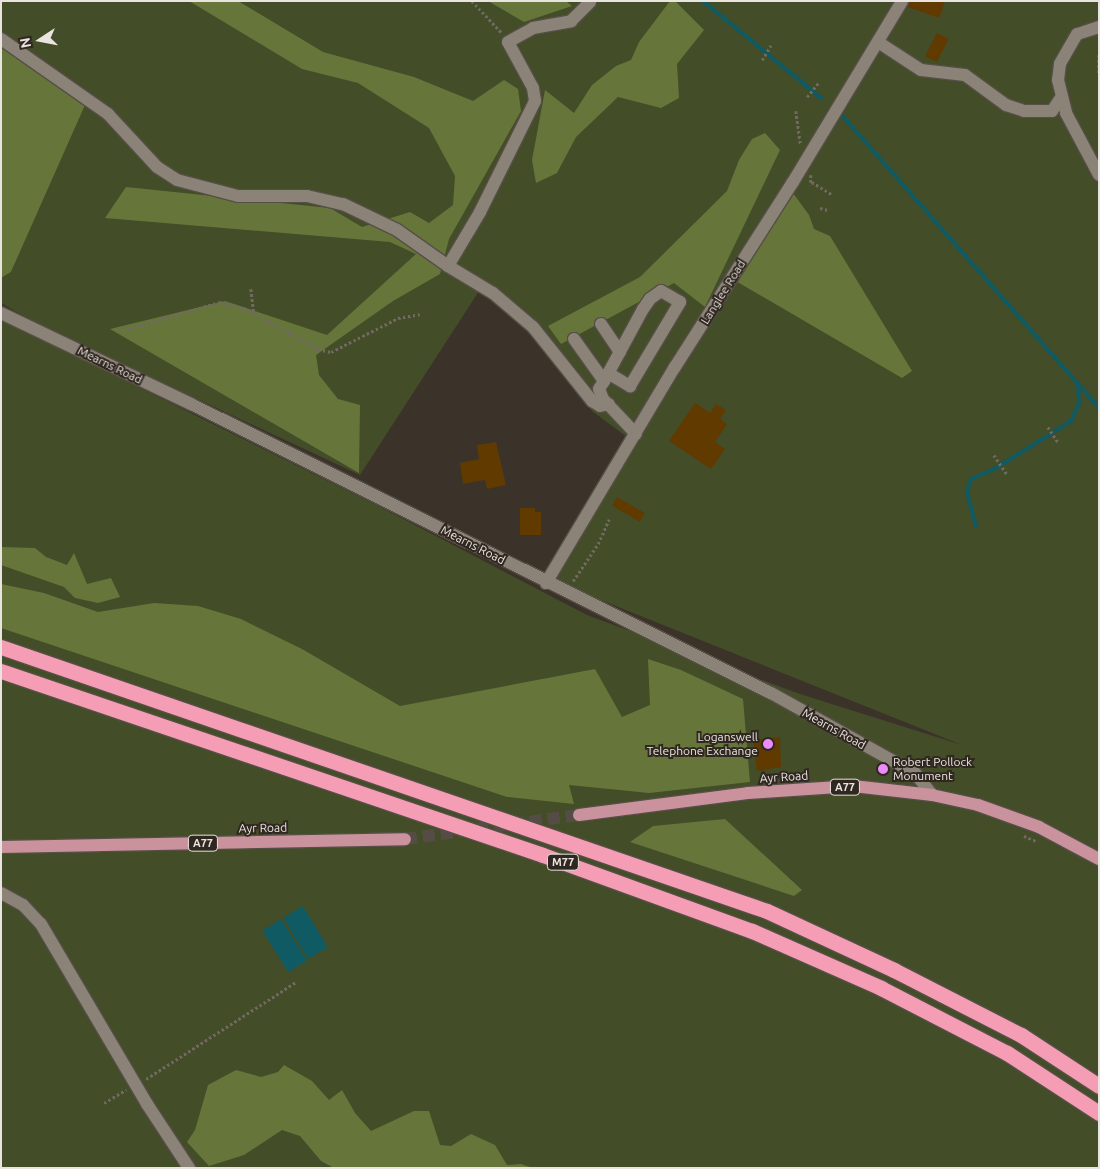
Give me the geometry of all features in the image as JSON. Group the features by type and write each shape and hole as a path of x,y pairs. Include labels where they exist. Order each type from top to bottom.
{"highway":[{"name":"M77","path":"1,647 767,911 894,970 1021,1035 1099,1086"},
{"name":"M77","path":"1,671 543,855 752,930 881,988 1007,1053 1099,1113"}],"main road":[{"name":"Ayr Road","path":"579,815 796,789 853,786 932,795 978,805 1039,827 1099,859"},
{"name":"Ayr Road","path":"1,846 405,839"}],"street":[{"name":"Langlee Road","path":"546,583 902,1"},
{"path":"448,266 480,212 535,101 533,88 508,42 533,28 571,21 590,2"},
{"path":"1099,27 1087,28 1077,34 1060,64 1058,80 1060,99 1099,175"},
{"path":"1,39 108,114 157,167 177,180 238,196 307,196 343,204 397,230 448,266 493,293 533,326 592,401 600,406 609,404"},
{"path":"878,42 922,70 965,76 1006,104 1024,112 1052,111 1060,99"},
{"path":"574,339 606,377 630,386 680,302 661,291 650,299 636,322 606,377 600,389 609,404 636,434"},
{"path":"628,311 636,322"},
{"name":"Mearns Road","path":"1,312 191,404 566,593 771,693 915,772 932,795"},
{"path":"601,324 620,352"},
{"path":"1,892 23,905 41,924 135,1085 189,1168"}],"path":[{"path":"472,1 496,24 508,42"},
{"path":"762,60 770,46"},
{"path":"1099,55 1099,75"},
{"path":"807,97 818,83"},
{"path":"796,110 804,162"},
{"path":"812,182 832,194"},
{"path":"820,208 828,210"},
{"path":"251,289 254,313"},
{"path":"122,331 219,302 233,304 254,313 318,349 331,352 398,318 420,314"},
{"path":"1048,427 1057,441"},
{"path":"995,457 1006,473"},
{"path":"566,593 598,544 609,519"},
{"path":"1022,836 1048,846"},
{"path":"104,1102 135,1085 296,982"}],"green space":[{"path":"1,1 1099,1 1099,1168 1,1168 1,319 375,504 587,615 800,694 962,745 546,578 627,437 592,411 542,344 481,288 360,475 39,325 1,303 1,278 11,272 86,103 1,45"},
{"path":"189,1 238,1 323,52 414,77 473,101 504,80 518,89 521,111 449,239 440,274 393,301 316,355 319,375 338,399 360,405 359,473 110,329 225,301 327,335 416,254 390,242 105,218 126,187 330,208 362,227 410,212 429,223 453,205 455,176 429,128 358,83 302,69"},
{"path":"488,1 566,1 572,6 524,22"},
{"path":"670,1 675,1 704,30 677,64 679,98 661,108 618,97 576,137 557,173 536,183 532,160 545,90 574,113 592,85 616,66 631,60 639,42"},
{"path":"1,45 86,103 11,272 1,278"},
{"path":"765,133 780,150 705,307 674,283 561,344 548,326 640,277 727,191 739,160 752,139"},
{"path":"793,193 809,215 814,229 830,236 912,371 902,378 734,280"},
{"path":"1,547 35,548 46,557 67,565 74,553 87,584 111,578 120,597 98,603 75,598 64,587 1,565"},
{"path":"1,584 44,593 98,612 154,603 198,606 241,619 302,649 400,706 595,669 622,717 650,705 648,659 681,670 743,699 750,782 649,793 569,785 574,804 507,797 1,628"},
{"path":"725,819 802,890 794,896 630,842 653,826"},
{"path":"284,1065 312,1081 329,1100 342,1090 355,1113 371,1131 414,1111 429,1111 440,1145 451,1146 471,1134 495,1145 507,1165 521,1164 533,1168 334,1168 321,1161 300,1136 282,1130 244,1155 209,1166 187,1142 195,1130 208,1085 236,1070 261,1077 278,1072"}],"water":[{"path":"303,906 328,947 308,959 283,918"},
{"path":"281,919 307,961 288,972 262,931"}],"building":[{"path":"910,1 945,1 939,18 908,7"},
{"path":"937,33 949,39 937,62 925,56"},
{"path":"695,403 710,413 716,404 726,410 720,419 727,424 715,442 725,449 711,469 669,441"},
{"path":"496,442 506,485 487,489 485,480 463,484 460,463 479,459 477,445"},
{"path":"617,497 645,513 640,522 612,506"},
{"path":"520,508 535,508 535,512 541,512 541,535 520,535"},
{"path":"780,737 781,767 757,771 753,740"}],"waterway":[{"path":"703,1 821,98"},
{"path":"840,113 1099,408"},
{"path":"976,526 967,492 971,479 994,469 1071,421 1079,403 1078,384"}],"tunnel":[{"path":"405,839 579,815"}],"place":[{"name":"Loganswell Telephone Exchange","path":"768,744"},
{"name":"Robert Pollock Monument","path":"883,769"}]}
